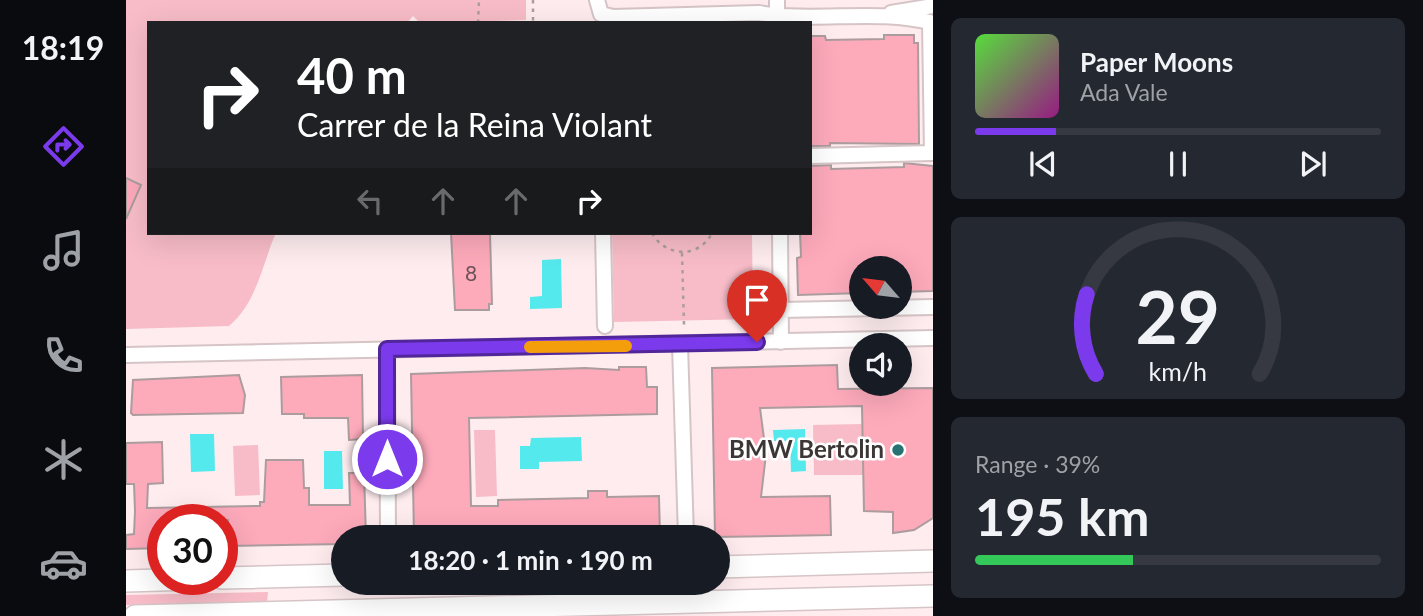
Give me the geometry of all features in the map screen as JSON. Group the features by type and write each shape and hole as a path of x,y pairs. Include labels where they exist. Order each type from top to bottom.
{"main road":[{"path":"730,567 933,561"},
{"path":"238,578 331,575"},
{"path":"126,581 147,580"},
{"path":"135,616 432,613 933,596"}],"street":[{"path":"777,0 777,20"},
{"path":"599,7 613,17 760,13 777,20 869,16 933,6"},
{"path":"812,156 932,153 931,23 869,16"},
{"path":"603,235 605,326"},
{"path":"780,235 781,342"},
{"path":"780,310 933,307"},
{"path":"126,355 933,338"},
{"path":"680,345 686,525"},
{"path":"387,349 388,525"}],"path":[{"path":"478,21 479,0"},
{"path":"533,0 533,21"},
{"path":"654,235 663,247 682,253 703,246 711,235"},
{"path":"682,253 684,325"}],"shaded area":[{"path":"126,0 526,0 526,20 418,21 413,16 409,21 147,21 147,235 275,235 252,295 229,326 126,329"},
{"path":"612,235 752,235 753,319 614,322"},
{"path":"863,424 864,475 814,475 813,425"},
{"path":"474,430 495,430 497,496 476,497"},
{"path":"258,445 260,495 235,496 233,446"},
{"path":"268,592 267,602 126,605 126,595 238,595 238,593"}],"water":[{"path":"561,259 562,308 530,309 530,297 542,296 542,260"},
{"path":"805,429 806,471 791,472 790,441 774,441 773,430"},
{"path":"190,434 214,434 215,471 191,472"},
{"path":"581,437 582,461 539,462 539,469 520,469 520,446 530,446 531,438"},
{"path":"324,451 342,451 343,489 324,489"}],"building":[{"path":"884,35 914,35 914,43 918,43 919,144 830,143 830,146 812,146 812,36 825,36 826,40 884,39"},
{"path":"904,163 933,166 933,291 912,292 912,256 849,256 849,293 798,295 797,258 801,257 800,235 812,235 812,166 831,165 831,169 904,167"},
{"path":"126,178 141,185 126,219"},
{"path":"451,235 490,235 492,304 489,304 489,310 455,310"},
{"path":"837,365 838,389 849,389 849,396 912,396 912,388 933,388 933,518 914,530 893,533 893,512 864,511 862,406 760,408 766,454 761,497 830,496 831,535 730,537 730,525 715,525 712,368"},
{"path":"619,367 646,367 647,387 657,387 657,414 469,418 471,506 498,506 498,500 588,498 588,491 607,491 607,497 659,496 660,525 414,525 411,374 585,368 619,370"},
{"path":"239,375 245,395 243,413 131,413 133,380"},
{"path":"362,375 363,439 349,440 348,418 304,418 304,414 282,414 281,377"},
{"path":"162,442 163,483 148,484 147,548 126,549 126,535 134,534 135,511 134,484 126,484 126,443"},
{"path":"266,460 303,460 304,488 309,488 309,505 350,505 349,473 364,473 366,525 331,525 331,544 238,546 238,506 260,506 260,502 264,502"}],"slow traffic":[{"path":"530,347 626,346"}],"place":[{"name":"BMW Bertolin","path":"898,450"}],"route":[{"path":"387,459 387,349 757,342"}]}
